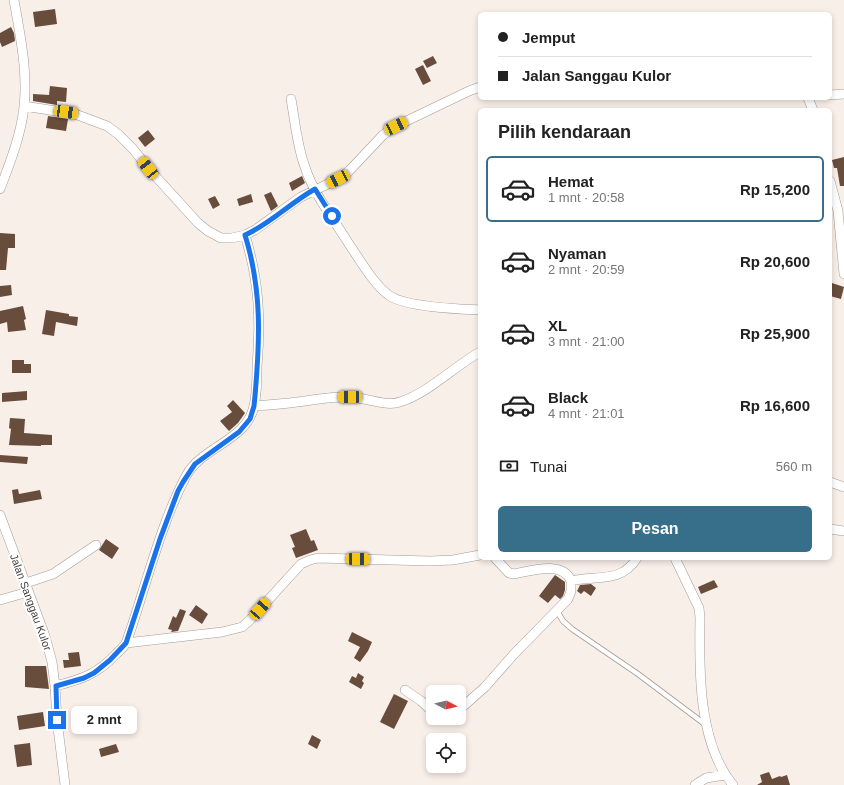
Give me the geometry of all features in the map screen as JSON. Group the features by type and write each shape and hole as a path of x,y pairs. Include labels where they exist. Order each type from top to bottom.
{"street":[{"path":"0,189 11,160 24,106 22,44 14,0"},
{"path":"24,106 75,114 107,126 128,144 182,207 203,227 221,238 232,238 245,235 255,230 301,197 338,179 350,171 383,135 396,126 478,88"},
{"path":"832,95 844,94"},
{"path":"291,99 305,169 315,189 362,263 376,282 390,297 400,302 478,310"},
{"path":"832,188 838,211 844,274"},
{"path":"56,686 84,678 94,673 110,660 126,643 160,539 184,479 201,459 239,432 250,419 254,406 259,330 259,304 252,256 245,235"},
{"path":"254,406 336,397 399,402 414,396 478,353"},
{"path":"832,483 844,487"},
{"name":"Jalan Sanggau Kulor","path":"0,515 45,636 52,662 56,686 57,720 65,785"},
{"path":"832,529 844,531"},
{"path":"0,600 53,574 96,545"},
{"path":"126,643 207,634 242,627 301,564 318,558 430,561 454,560 478,555"},
{"path":"466,704 485,687 514,654 557,611 570,595 572,588 569,576 558,569 546,568 514,574 509,573 497,560"},
{"path":"571,581 584,578 595,579 615,575 629,568 635,560"},
{"path":"676,560 699,608 702,690 706,725 714,752 725,775 733,785"},
{"path":"405,690 426,706"},
{"path":"695,785 706,778 725,775"}],"lane":[{"path":"557,611 563,621 572,630 638,674 706,725"}],"building":[{"path":"55,9 57,24 35,27 33,12"},
{"path":"11,27 14,33 15,41 2,47 0,42 0,33"},
{"path":"433,56 437,63 427,68 423,61"},
{"path":"423,65 431,81 423,85 415,69"},
{"path":"50,86 67,88 66,102 57,101 57,105 33,101 33,94 49,95"},
{"path":"48,116 68,119 66,131 46,128"},
{"path":"148,130 155,139 145,147 138,138"},
{"path":"844,157 844,186 840,186 837,168 834,168 832,160"},
{"path":"302,176 305,183 292,191 289,183"},
{"path":"271,192 278,206 271,211 264,195"},
{"path":"251,194 253,202 239,206 237,199"},
{"path":"215,196 220,205 213,209 208,199"},
{"path":"0,233 15,234 15,248 8,248 6,270 0,270"},
{"path":"832,283 844,287 841,299 832,297"},
{"path":"11,285 12,295 0,297 0,286"},
{"path":"23,306 26,319 24,320 26,330 8,332 7,322 0,324 0,311"},
{"path":"46,310 78,317 77,326 56,322 54,336 42,334"},
{"path":"12,360 24,360 24,364 31,364 31,373 12,373"},
{"path":"27,391 27,400 2,402 2,393"},
{"path":"233,400 245,413 238,423 229,431 220,421 232,412 227,406"},
{"path":"10,418 25,419 24,433 52,435 52,445 9,445 11,429 9,428"},
{"path":"0,455 28,457 27,464 0,462"},
{"path":"18,489 19,494 40,490 42,499 14,504 12,490"},
{"path":"306,529 311,541 314,540 318,550 296,558 292,548 295,547 290,535"},
{"path":"106,539 119,548 112,559 99,550"},
{"path":"555,575 565,582 565,590 560,599 555,595 548,603 539,596"},
{"path":"714,580 718,587 701,594 698,587"},
{"path":"591,584 596,588 591,596 584,591 581,594 577,591 580,585"},
{"path":"196,605 208,614 202,624 189,615"},
{"path":"180,609 186,611 183,619 178,631 171,632 172,630 168,629 173,616 176,618"},
{"path":"352,632 372,642 368,651 360,662 354,658 360,647 348,641"},
{"path":"79,652 81,666 64,668 63,660 69,660 68,653"},
{"path":"25,666 46,666 49,689 25,687"},
{"path":"358,673 364,677 362,681 364,683 361,689 349,682 352,676 356,678"},
{"path":"394,694 408,701 394,729 380,722"},
{"path":"43,712 45,726 19,730 17,716"},
{"path":"312,735 321,740 317,749 308,744"},
{"path":"30,743 32,765 17,767 14,745"},
{"path":"116,744 119,752 101,757 99,749"},
{"path":"769,772 772,779 787,775 790,785 757,785 762,782 760,775"}],"route":[{"path":"57,720 56,686 84,678 94,673 110,660 126,643 160,539 178,491 188,473 201,459 239,432 250,419 254,406 260,323 252,256 245,235 255,230 285,210 301,197 315,189 332,216"}]}
